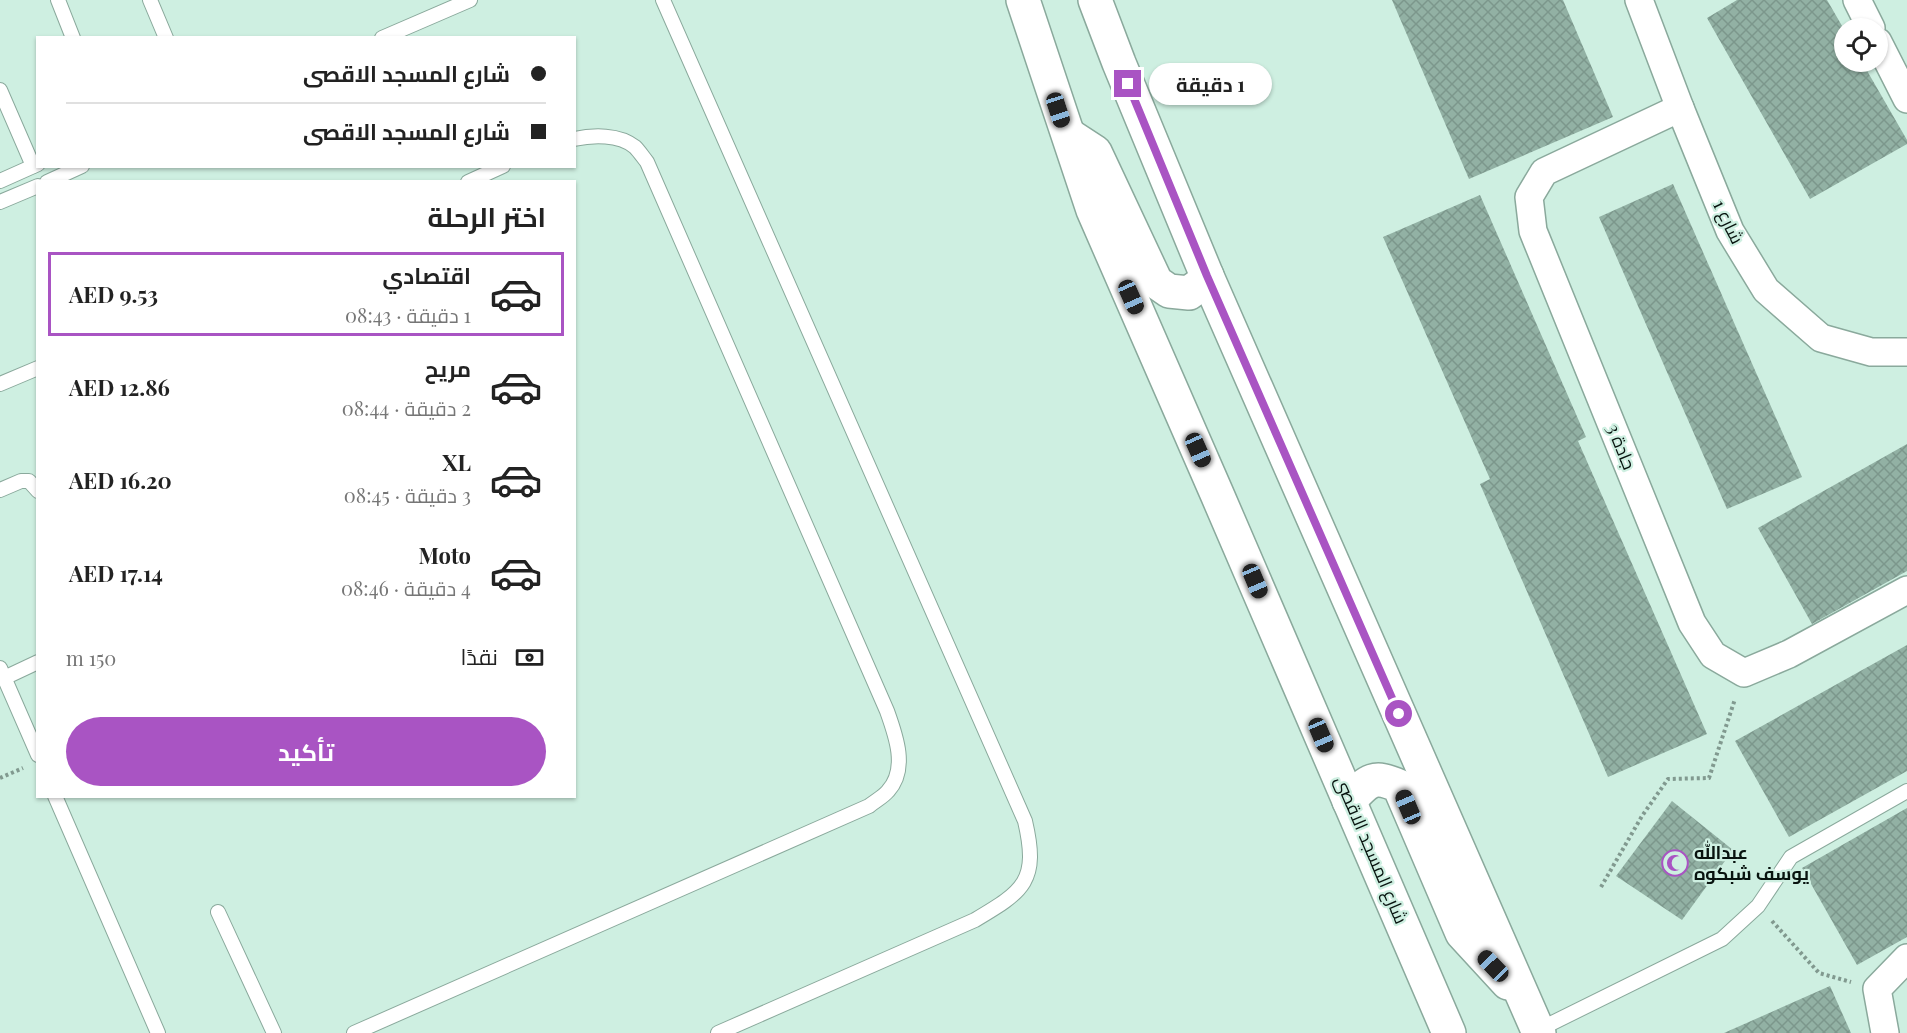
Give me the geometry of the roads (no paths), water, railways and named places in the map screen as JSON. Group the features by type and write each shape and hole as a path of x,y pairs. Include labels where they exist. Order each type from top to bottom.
{"main road":[{"name":"شارع المسجد الاقصى","path":"1023,0 1093,210 1449,1033"},
{"path":"1095,0 1207,276 1539,1032"},
{"path":"1066,132 1095,152 1156,282 1169,291 1189,293 1207,276"},
{"path":"1349,801 1366,782 1383,779 1399,786 1462,933 1524,999"}],"street":[{"name":"شارع 1","path":"1639,0 1730,231 1766,290 1821,338 1871,352 1907,352"},
{"path":"1857,0 1866,18"},
{"path":"1888,62 1907,99"},
{"name":"جادة 3","path":"1680,108 1544,172 1528,197 1533,231 1692,623 1713,655 1744,673 1789,654 1907,590"},
{"path":"1885,1033 1878,989 1907,958"}],"lane":[{"path":"58,0 72,36"},
{"path":"150,0 165,36"},
{"path":"387,36 470,0"},
{"path":"663,0 1025,821 1031,858 1020,890 975,920 718,1033"},
{"path":"0,90 35,165 0,181"},
{"path":"354,1033 869,806 888,791 898,773 899,753 887,711 647,162 634,146 613,138 594,135 576,139"},
{"path":"51,180 78,168"},
{"path":"472,180 499,168"},
{"path":"0,202 36,187"},
{"path":"0,384 36,369"},
{"path":"0,490 21,481 29,481 36,489"},
{"path":"33,761 2,673 36,663"},
{"path":"1539,1032 1722,939 1758,906 1791,857 1907,791"},
{"path":"56,798 158,1033"},
{"path":"218,912 274,1033"}],"place":[{"name":"عبدالله يوسف شبكوه","path":"1675,863"}]}
